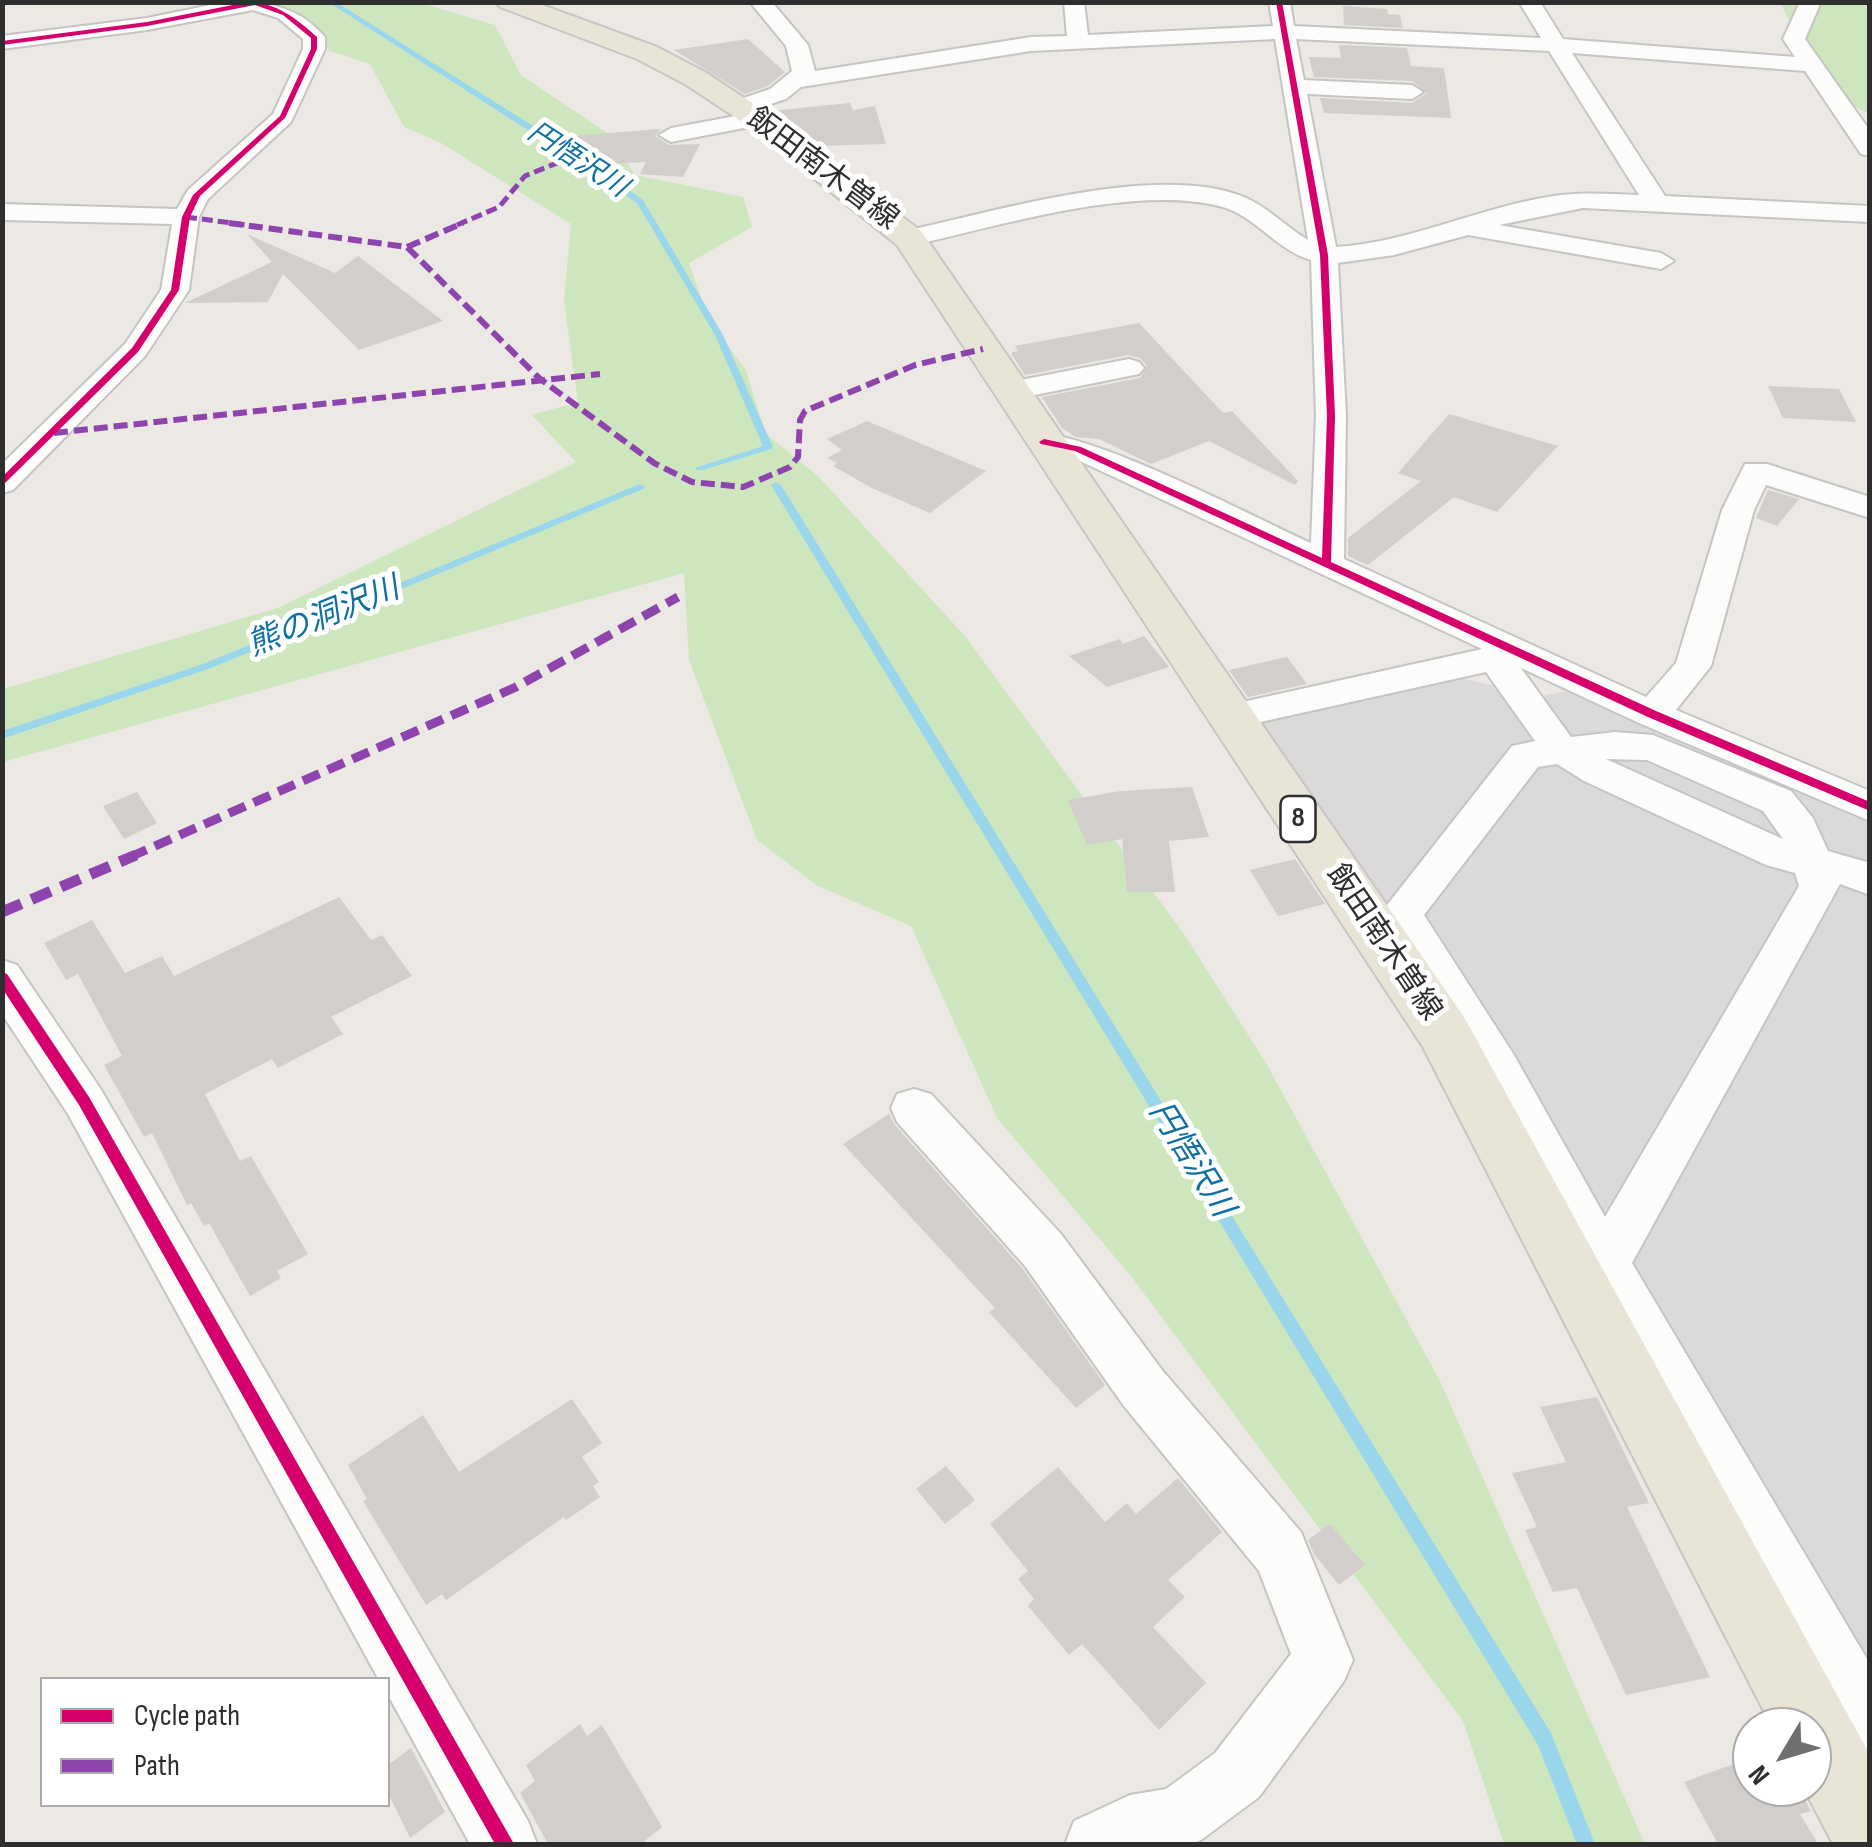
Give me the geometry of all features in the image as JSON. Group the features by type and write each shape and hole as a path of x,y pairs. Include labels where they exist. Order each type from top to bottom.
{"main road":[{"name":"飯田南木曽線","path":"509,2 647,52 748,113 909,238 1444,1033 1870,1836"}],"street":[{"path":"671,135 748,113 804,72 798,45 760,2"},
{"path":"1074,2 1078,42"},
{"path":"1279,2 1324,255 1331,416 1327,561"},
{"path":"1529,2 1657,204"},
{"path":"1811,2 1794,38 1870,149"},
{"path":"2,43 146,24 254,3 299,23 314,37 314,49 283,117 197,195 186,217 174,290 135,350 2,484"},
{"path":"2,30 40,22 42,17"},
{"path":"796,81 1032,44 1282,32 1555,45 1810,65"},
{"path":"1294,86 1412,92"},
{"path":"909,238 959,224 1178,192 1239,203 1255,211 1292,243 1324,255 1362,254 1547,202 1870,214"},
{"path":"2,212 186,217"},
{"path":"1466,226 1661,261"},
{"path":"1010,391 1129,368"},
{"path":"1044,442 1078,449 1327,561 1503,652 1870,806"},
{"path":"1652,714 1693,666 1738,510 1756,472 1870,508"},
{"path":"1228,717 1503,652"},
{"path":"1503,652 1579,761 1646,816 1713,846 1796,859 1870,880"},
{"path":"1605,1264 1820,886 1796,859 1799,828 1777,801 1653,748 1615,745 1579,761 1526,755 1401,914 1498,1068 1605,1264 1868,1717"},
{"path":"2,977 84,1101 505,1844"},
{"path":"914,1108 1043,1250 1143,1388 1281,1552 1323,1660 1237,1775 1188,1831 1130,1827 1098,1844"}],"shaded area":[{"path":"1447,675 1541,696 1572,690 1869,820 1869,1777 1832,1707 1828,1707 1260,725 1262,718"}],"green space":[{"path":"276,3 421,3 495,25 521,75 609,134 635,175 743,197 752,227 689,263 709,321 746,370 765,433 818,476 965,636 1184,934 1266,1063 1440,1381 1645,1844 1504,1844 1463,1721 1131,1276 997,1118 911,926 818,886 757,840 689,660 684,573 3,762 3,689 278,608 576,462 532,415 578,402 564,301 571,224 441,143 404,127 370,64 330,51 314,30"},
{"path":"1780,3 1869,3 1869,114 1818,88 1805,50"}],"building":[{"path":"1343,6 1387,9 1388,14 1400,15 1403,28 1344,25"},
{"path":"748,39 785,72 768,86 745,94 674,50"},
{"path":"1339,45 1407,48 1411,66 1444,68 1451,118 1324,113 1320,98 1412,103 1427,93 1412,81 1314,77 1309,57 1341,58"},
{"path":"850,103 853,110 875,106 886,144 816,146 770,111"},
{"path":"661,129 655,136 669,145 700,144 683,177 640,174 646,162 557,166 555,137"},
{"path":"247,234 335,273 358,256 443,321 359,350 283,274 268,302 185,303 272,262"},
{"path":"1139,323 1223,413 1232,411 1298,481 1295,485 1209,441 1151,464 1099,439 1076,437 1062,428 1042,397 1140,378 1147,366 1140,358 1128,355 1025,375 1011,353 1018,351 1015,346"},
{"path":"1768,386 1839,389 1856,422 1783,418"},
{"path":"1449,414 1558,446 1497,512 1454,497 1368,565 1348,556 1348,538 1421,481 1398,473"},
{"path":"867,421 986,471 930,513 872,488 833,466 837,463 827,458 842,450 827,439"},
{"path":"1768,490 1799,499 1777,526 1756,518"},
{"path":"1144,636 1169,667 1107,687 1069,656 1120,639 1123,644"},
{"path":"1287,657 1307,684 1248,697 1229,670"},
{"path":"1192,787 1209,837 1169,841 1175,892 1127,892 1122,839 1087,845 1068,800 1121,791"},
{"path":"137,792 157,823 124,839 103,806"},
{"path":"1295,859 1325,904 1278,916 1250,870"},
{"path":"339,897 371,940 382,935 412,976 331,1017 343,1034 278,1068 272,1059 205,1094 240,1161 251,1156 308,1254 277,1271 281,1278 250,1296 209,1223 204,1226 191,1203 187,1205 152,1133 144,1137 104,1065 122,1056 78,974 66,980 44,943 92,920 125,973 162,956 174,976"},
{"path":"889,1114 1022,1268 1105,1385 1076,1408 989,1312 995,1308 843,1144"},
{"path":"1597,1397 1649,1503 1627,1507 1710,1677 1626,1695 1577,1588 1553,1592 1525,1530 1537,1527 1512,1473 1566,1462 1540,1407"},
{"path":"572,1399 602,1443 582,1457 599,1482 593,1486 600,1497 566,1520 564,1517 446,1600 442,1594 426,1605 363,1501 367,1499 348,1465 423,1415 459,1472"},
{"path":"946,1466 975,1500 945,1524 916,1489"},
{"path":"1058,1467 1105,1522 1127,1503 1136,1514 1178,1478 1222,1532 1168,1580 1185,1597 1153,1627 1206,1683 1159,1730 1082,1644 1069,1655 1028,1606 1034,1599 1018,1579 1028,1571 990,1524"},
{"path":"1330,1524 1365,1565 1339,1585 1314,1554 1308,1540"},
{"path":"580,1724 587,1736 602,1725 662,1827 641,1844 548,1844 520,1793 535,1781 526,1765"},
{"path":"411,1748 445,1812 410,1838 390,1797 390,1764"},
{"path":"1732,1765 1732,1807 1809,1807 1811,1811 1800,1814 1818,1844 1718,1844 1684,1782"}],"waterway":[{"name":"円悟沢川","path":"331,2 573,155 640,202 719,335 768,447 700,468"},
{"name":"円悟沢川","path":"776,485 1545,1739 1586,1844"},
{"name":"熊の洞沢川","path":"2,735 207,666 640,487"}],"marked path":[{"path":"407,247 499,207 525,176 589,150"},
{"path":"186,217 407,247 539,378 654,463 692,482 743,487 790,467 798,457 800,420 805,411 915,365 983,349"},
{"path":"54,433 600,374"},
{"path":"2,912 385,748 516,687 678,597"}],"cycle path":[{"path":"1279,2 1324,255 1331,416 1327,561"},
{"path":"2,43 147,24 255,3 285,14 314,37 314,49 283,117 197,195 186,217 175,290 135,350 2,483"},
{"path":"1044,442 1078,449 1652,714 1870,807"},
{"path":"2,977 84,1101 505,1844"}]}
